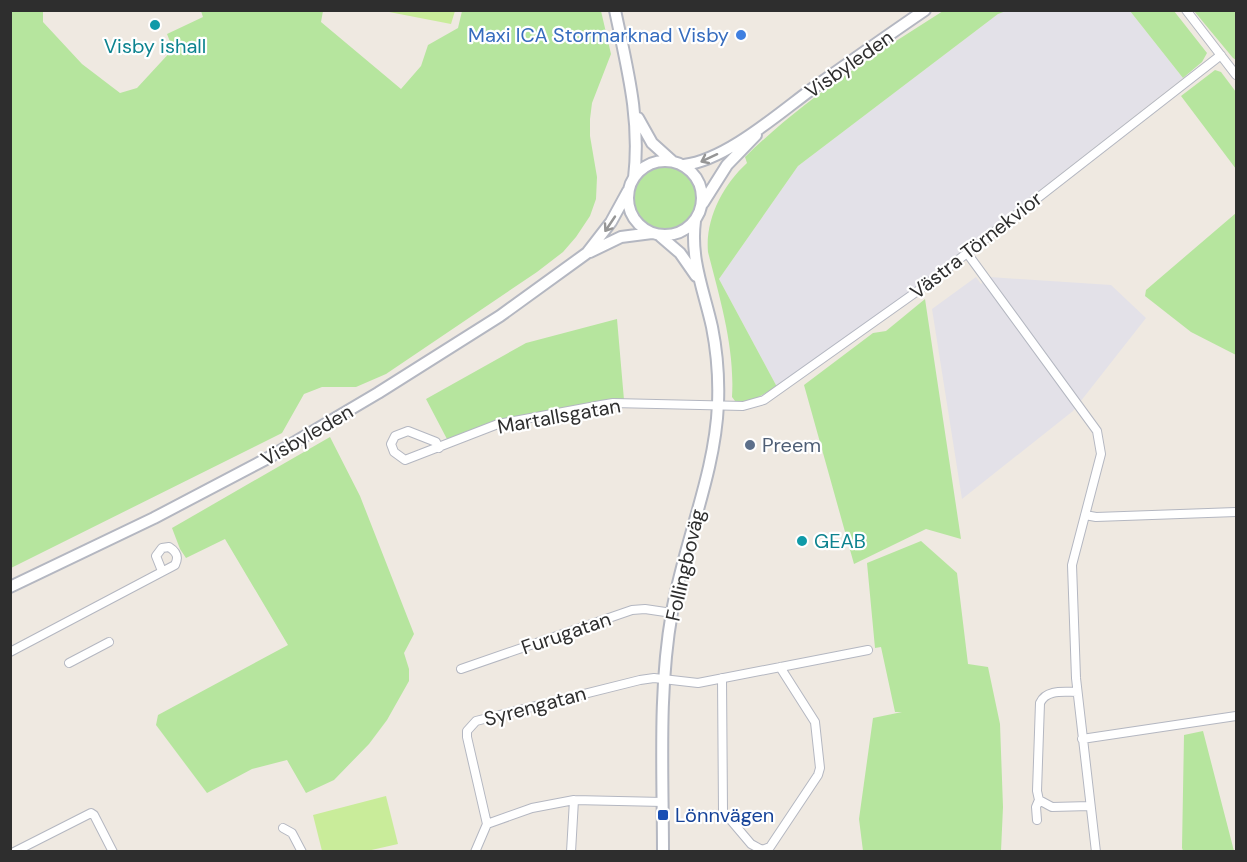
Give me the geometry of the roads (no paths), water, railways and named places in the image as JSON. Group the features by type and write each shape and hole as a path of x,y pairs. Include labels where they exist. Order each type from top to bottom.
{"main road":[{"path":"615,10 635,112 634,178"},
{"name":"Visbyleden","path":"684,165 706,160 773,119 925,10"},
{"path":"635,112 646,135 658,149 672,161 684,165 694,174 699,181 702,194 702,203 695,221 681,232 668,235 656,234 639,225 633,217 628,202 628,191 640,170 653,163 672,161"},
{"name":"Visbyleden","path":"702,203 727,165 773,119"},
{"name":"Visbyleden","path":"587,253 611,222 628,191"},
{"name":"Follingboväg","path":"663,852 664,679 672,613 710,462 718,405 712,329 693,249 695,221"},
{"name":"Visbyleden","path":"10,587 154,518 268,458 378,393 490,322 587,253 621,237 656,234"},
{"name":"Follingboväg","path":"656,234 680,254 699,282"}],"street":[{"path":"1186,10 1236,75"},
{"name":"Västra Törnekvior","path":"718,405 748,405 770,397 967,253 1221,55"},
{"path":"967,253 1097,431 1101,454 1072,565 1077,692 1096,852"},
{"name":"Martallsgatan","path":"440,448 436,442 408,431 395,436 391,444 394,453 405,460 440,448 498,424 601,405 613,403 718,405"},
{"path":"1085,515 1096,517 1236,512"},
{"path":"10,652 162,571"},
{"name":"Furugatan","path":"461,669 632,610 645,609 672,613"},
{"path":"69,663 109,642"},
{"path":"664,679 698,683 868,650"},
{"path":"722,678 723,812 751,844 766,851 813,783 820,768 815,722 780,668"},
{"name":"Syrengatan","path":"487,824 467,737 468,730 473,723 639,680 664,679"},
{"path":"1037,820 1040,703 1042,698 1048,694 1077,692"},
{"path":"1082,739 1236,716"},
{"path":"570,852 574,800"},
{"path":"475,852 487,824 532,808 574,800 663,802"},
{"path":"1039,800 1052,807 1090,806"},
{"path":"14,852 26,849 90,813 94,815 113,852"},
{"path":"283,828 292,833 302,852"}],"place":[{"name":"Visby ishall","path":"155,25"},
{"name":"Maxi ICA Stormarknad Visby","path":"741,35"},
{"name":"Preem","path":"750,445"},
{"name":"GEAB","path":"802,541"},
{"name":"Lönnvägen","path":"663,815"}]}
